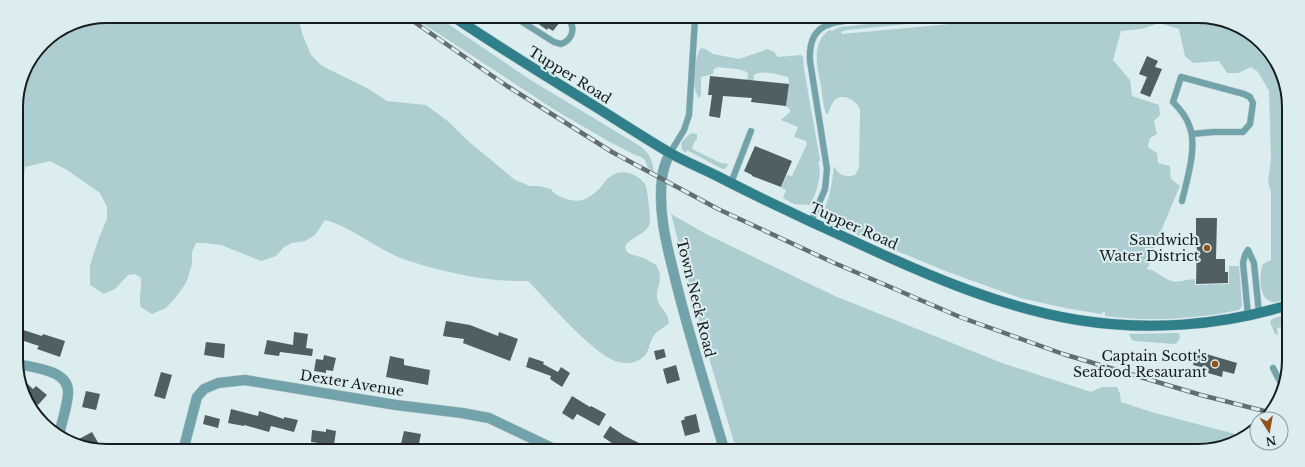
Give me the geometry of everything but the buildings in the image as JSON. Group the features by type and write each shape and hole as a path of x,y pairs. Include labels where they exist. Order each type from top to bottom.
{"main road":[{"name":"Tupper Road","path":"465,23 533,69 670,153 811,222 924,273 997,300 1056,316 1128,325 1209,322 1282,308"}],"street":[{"name":"Town Neck Road","path":"670,153 665,164 662,179 661,192 663,226 683,311 723,444"},
{"path":"23,365 49,371 58,375 64,380 68,387 68,394 60,430"},
{"name":"Dexter Avenue","path":"185,444 197,397 204,389 218,383 245,380 396,406 462,413 489,418 544,444"}],"lane":[{"path":"524,23 558,44 565,43 573,30 572,23"},
{"path":"670,153 684,130 689,115 695,23"},
{"path":"811,222 825,188 827,169 810,61 810,48 816,33 831,23"},
{"path":"1182,201 1190,165 1192,134 1186,118 1173,102 1181,77 1244,94 1250,98 1253,103 1250,124 1242,132 1192,134"},
{"path":"731,183 751,131"},
{"path":"1248,315 1243,263 1248,250 1254,263 1259,313"},
{"path":"1273,368 1279,380"}],"shaded area":[{"path":"107,23 300,23 311,55 322,66 367,88 387,101 426,105 449,122 467,140 515,180 530,186 539,186 551,189 555,194 569,200 579,201 591,196 608,178 617,173 629,173 641,179 646,186 650,222 649,226 643,233 627,243 625,247 627,252 630,254 644,258 657,266 660,277 657,298 667,315 669,323 654,335 648,351 640,360 628,363 619,362 609,358 585,339 528,281 474,277 448,272 402,259 344,227 325,220 315,235 305,241 292,243 284,247 276,256 261,261 221,245 196,243 192,252 192,264 187,281 177,296 166,308 152,314 141,307 141,278 135,274 128,275 115,289 104,294 90,285 90,265 107,219 107,207 100,193 67,170 50,161 25,167 23,186 23,102 29,75 37,60 52,44 60,37 75,29"},
{"path":"422,23 447,23 529,79 640,146 650,157 654,172 648,168 645,160 641,157 608,141 555,110"},
{"path":"876,23 919,23 847,30 841,32 842,34 961,23 1159,23 1142,29 1121,31 1113,60 1130,80 1132,96 1159,105 1160,115 1154,121 1157,134 1150,138 1148,147 1157,153 1158,163 1170,166 1171,179 1180,186 1150,257 1149,266 1146,269 1149,269 1172,281 1178,282 1195,279 1195,285 1229,284 1229,266 1239,266 1242,306 1239,310 1206,316 1173,319 1139,319 1105,316 1105,311 1101,314 1020,298 948,272 830,224 824,217 824,212 831,189 834,166 840,174 848,176 855,175 859,168 859,107 851,99 840,97 835,100 828,114 826,114 818,71 818,48 823,35 829,30 832,31 840,27"},
{"path":"1159,23 1209,24 1225,27 1245,37 1268,60 1278,80 1282,107 1282,300 1275,302 1268,300 1262,292 1260,280 1263,264 1271,260 1271,193 1268,182 1271,159 1269,91 1258,72 1251,67 1238,73 1227,73 1219,61 1193,63 1185,56 1179,29"},
{"path":"701,48 713,54 739,59 768,49 774,52 778,57 803,56 820,160 818,163 820,172 818,184 810,205 794,204 783,198 786,190 781,188 787,175 792,176 807,144 806,141 794,137 798,127 781,120 790,112 786,106 789,80 788,77 771,73 757,73 754,75 753,84 747,83 748,73 745,71 718,67 714,69 713,74 701,77 701,95 699,98 695,88 694,73"},
{"path":"691,133 697,134 697,139 692,148 694,150 721,163 728,164 727,167 724,169 720,168 687,150 686,153 683,151 681,145"},
{"path":"671,214 708,235 835,296 1002,363 1091,392 1102,387 1117,387 1121,402 1155,413 1236,434 1225,440 1203,444 735,444 707,351"},
{"path":"1282,316 1282,327 1277,328 1278,335 1275,334 1270,322 1272,319"},
{"path":"1179,333 1180,338 1177,343 1174,344 1135,341 1132,340 1129,334"}],"railway":[{"path":"416,23 507,86 612,152 718,209 832,262 960,317 1063,354 1201,395 1264,411"}],"place":[{"name":"Sandwich Water District","path":"1207,248"},
{"name":"Captain Scott's Seafood Resaurant","path":"1215,364"}]}
